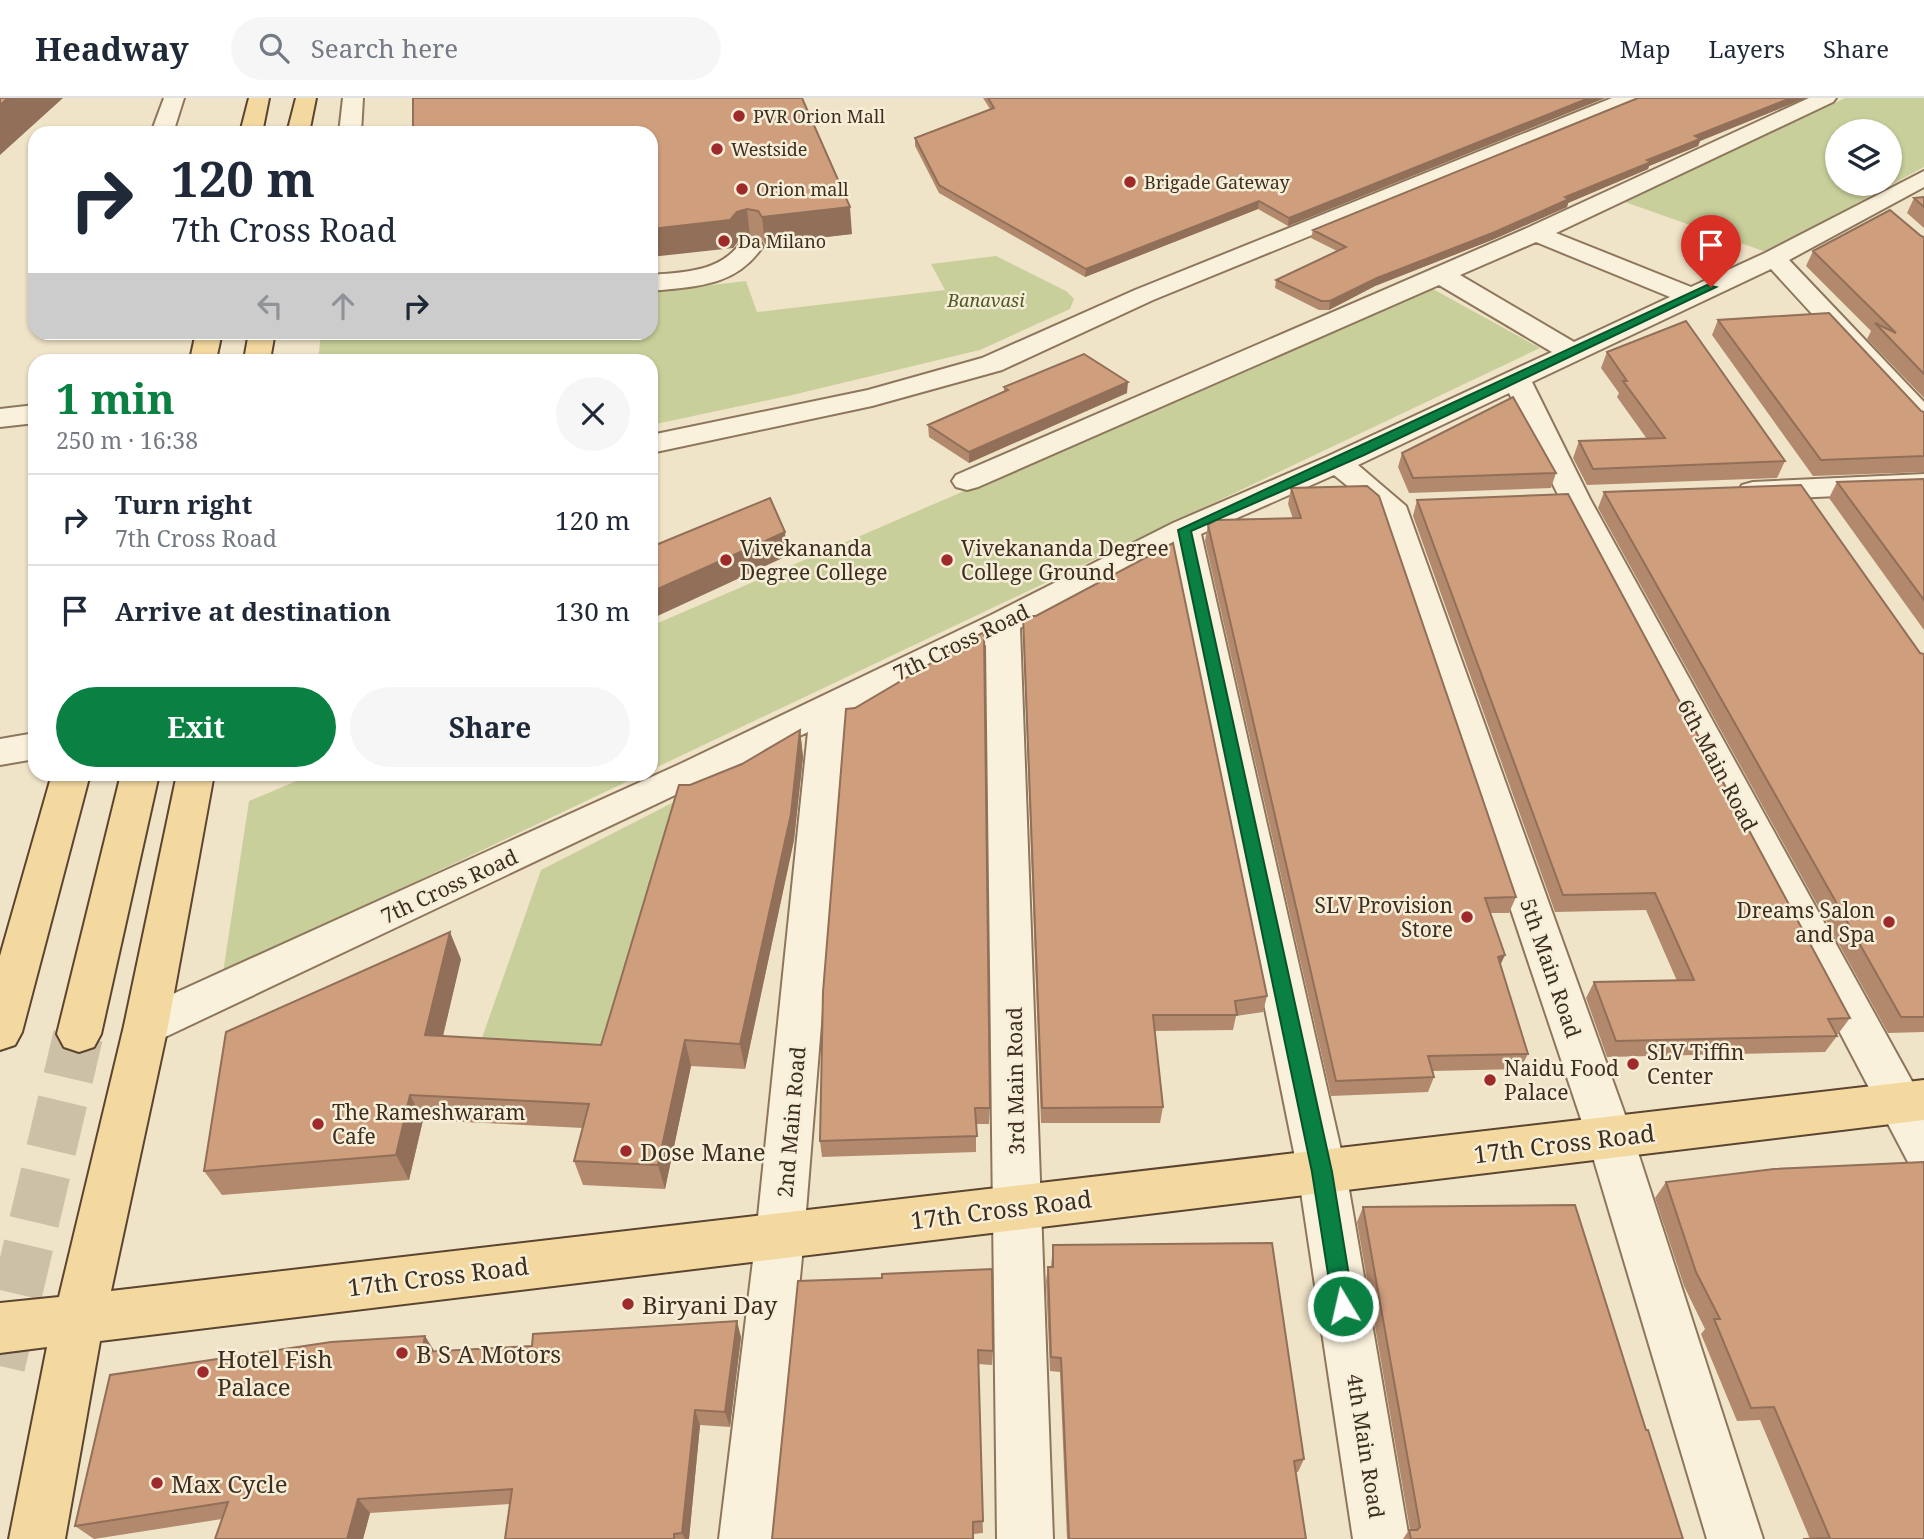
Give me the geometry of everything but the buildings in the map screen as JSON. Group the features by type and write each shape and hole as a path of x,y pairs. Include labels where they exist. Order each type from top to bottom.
{"main road":[{"path":"249,126 259,98"},
{"path":"300,126 306,98"},
{"path":"0,1032 69,781"},
{"path":"79,1034 138,781"},
{"path":"37,1539 79,1320 146,1026 194,781"},
{"name":"17th Cross Road","path":"0,1328 1911,1101"}],"street":[{"path":"164,126 174,98"},
{"path":"351,126 353,98"},
{"path":"658,443 872,398 992,363 1144,295 1630,98"},
{"path":"967,481 1536,233 1826,98"},
{"name":"7th Cross Road","path":"146,1026 693,773 1003,623 1184,530 1337,463 1572,352 1685,310 1774,258 1885,210 1924,178"},
{"path":"1536,233 1685,310"},
{"path":"658,282 712,274 743,259 751,246"},
{"path":"658,273 681,265 698,252"},
{"path":"1774,258 1924,419"},
{"path":"1441,275 1572,352"},
{"name":"6th Main Road","path":"1516,380 1575,499 1911,1101 1924,1147"},
{"path":"0,397 28,394"},
{"path":"0,418 28,415"},
{"name":"5th Main Road","path":"1337,463 1404,506 1610,1137 1735,1539"},
{"path":"1795,477 1826,521"},
{"path":"1723,492 1795,477 1924,483"},
{"name":"4th Main Road","path":"1184,530 1322,1172 1381,1539"},
{"name":"3rd Main Road","path":"1003,623 1025,1539"},
{"name":"2nd Main Road","path":"747,1539 780,1236 829,705"},
{"path":"0,752 28,747"}],"green space":[{"path":"1845,98 1924,98 1924,167 1902,179 1902,119 1825,119 1825,196 1870,196 1766,252 1625,202"},
{"name":"Banavasi","path":"996,256 1066,291 1074,299 1070,309 980,350 788,396 658,424 658,354 319,354 320,340 658,340 658,291 746,281 757,312 945,290 931,264"},
{"name":"Vivekananda Degree College Ground","path":"1433,289 1540,348 658,767 658,623"},
{"path":"296,781 628,781 223,973 249,801"},
{"path":"674,802 599,1064 476,1055 541,870"}],"tunnel":[{"path":"78,1038 79,1034"},
{"path":"0,1366 78,1036"}],"place":[{"name":"PVR Orion Mall","path":"739,116"},
{"name":"Westside","path":"717,149"},
{"name":"Brigade Gateway","path":"1130,182"},
{"name":"Orion mall","path":"742,189"},
{"name":"Da Milano","path":"724,241"},
{"name":"Vivekananda Degree College","path":"726,560"},
{"name":"Vivekananda Degree College Ground","path":"947,560"},
{"name":"SLV Provision Store","path":"1467,917"},
{"name":"Dreams Salon and Spa","path":"1889,922"},
{"name":"SLV Tiffin Center","path":"1633,1064"},
{"name":"Naidu Food Palace","path":"1490,1080"},
{"name":"The Rameshwaram Cafe","path":"318,1124"},
{"name":"Dose Mane","path":"626,1151"},
{"name":"Biryani Day","path":"628,1304"},
{"name":"B S A Motors","path":"402,1353"},
{"name":"Hotel Fish Palace","path":"203,1372"},
{"name":"Max Cycle","path":"157,1483"}],"route":[{"path":"1343,1306 1322,1172 1184,530 1359,453 1711,287"}]}
